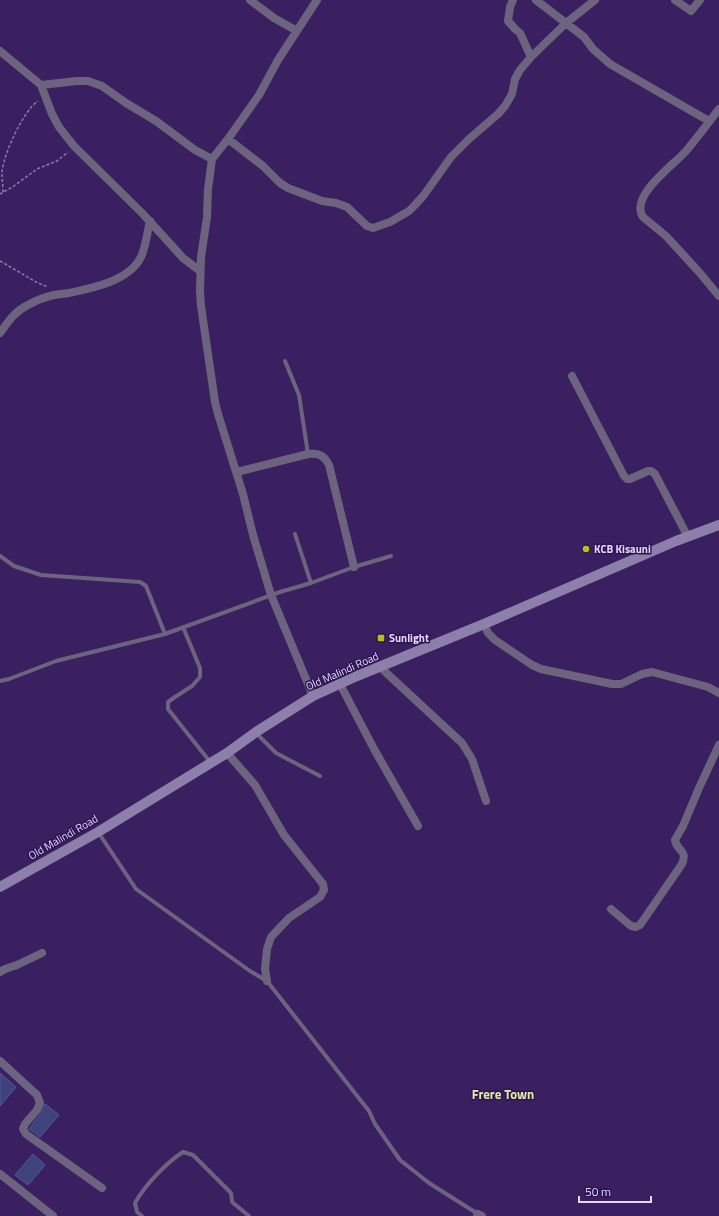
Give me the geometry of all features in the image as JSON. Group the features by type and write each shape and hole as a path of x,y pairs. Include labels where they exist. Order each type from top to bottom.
{"main road":[{"name":"Old Malindi Road","path":"0,887 98,832 228,753 256,732 313,696 357,676 719,525"}],"street":[{"path":"250,0 274,18 297,31"},
{"path":"313,696 271,595 253,536 237,472 218,414 201,306 200,271 207,217 208,189 212,159 228,139 258,95 278,60 317,0"},
{"path":"513,0 510,7 508,21 520,33 531,57"},
{"path":"536,0 584,37 593,49 610,64 709,121"},
{"path":"228,139 263,166 280,183 288,188 322,201 336,203 347,207 367,226 373,228 398,218 414,206 424,195 451,157 505,106 512,94 515,79 520,70 531,57 566,23 595,0"},
{"path":"675,0 691,11 700,0"},
{"path":"0,51 40,85 59,127 74,146 150,221 183,258 200,271"},
{"path":"40,85 88,81 102,86 126,103 156,121 195,150 212,159"},
{"path":"719,110 685,153 651,186 642,200 640,208 643,218 666,236 719,296"},
{"path":"0,333 12,316 28,304 54,294 67,294 98,286 117,279 126,273 138,262 141,257 150,221"},
{"path":"572,376 626,479 630,479 648,471 655,474 688,537"},
{"path":"237,472 308,454 322,455 329,465 354,567"},
{"path":"484,624 488,633 495,640 541,669 612,684 621,684 642,674 652,672 708,686 719,693"},
{"path":"380,667 462,743 472,759 486,801"},
{"path":"340,684 374,749 418,826"},
{"path":"611,909 632,926 636,927 640,925 682,864 685,857 677,846 675,840 683,826 718,748"},
{"path":"228,753 255,785 284,835 323,884 324,890 320,897 289,918 271,937 267,949 265,969 267,981"},
{"path":"0,972 42,953"},
{"path":"0,1061 37,1095 40,1103 38,1110 25,1124 23,1129 26,1134 102,1188"},
{"path":"0,1174 53,1216"}],"lane":[{"path":"285,361 299,395 308,454"},
{"path":"295,534 311,583"},
{"path":"0,556 14,566 41,575 140,582 146,586 165,634"},
{"path":"0,681 56,661 165,634 271,595 390,556"},
{"path":"183,627 200,668 200,677 192,686 168,702 168,709 211,763"},
{"path":"256,732 276,753 320,776"},
{"path":"98,832 136,889 250,971 267,981 369,1111 375,1124 400,1160 429,1184 479,1215"},
{"path":"142,1216 137,1212 135,1203 141,1192 174,1158 183,1152 193,1155 231,1193 232,1202 249,1216"}],"path":[{"path":"3,192 2,173 8,151 22,119 28,110 44,96"},
{"path":"0,194 14,186 37,169 65,156 74,146"},
{"path":"0,262 49,288 54,294"}],"building":[{"path":"0,1073 16,1087 0,1106"},
{"path":"45,1104 59,1115 40,1137 29,1129 41,1113"},
{"path":"33,1154 45,1165 28,1185 15,1175"}],"place":[{"name":"KCB Kisauni","path":"586,549"},
{"name":"Sunlight","path":"381,638"}],"district":[{"name":"Frere Town","path":"503,1094"}]}
